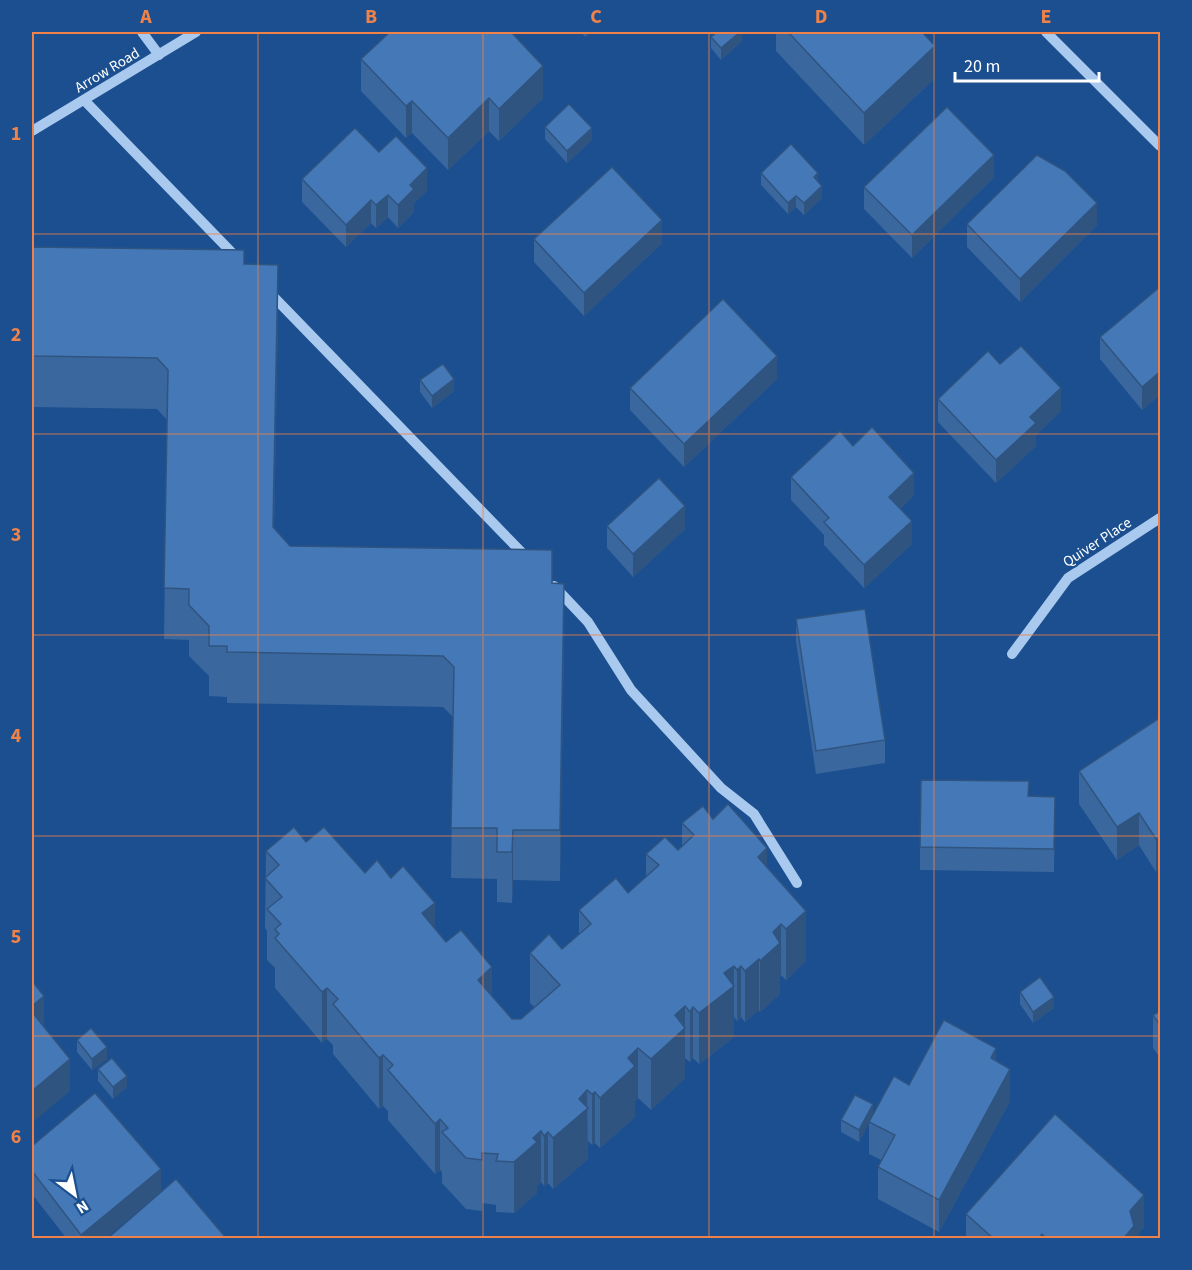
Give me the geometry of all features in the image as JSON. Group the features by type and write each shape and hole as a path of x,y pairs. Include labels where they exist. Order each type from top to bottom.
{"street":[{"path":"142,32 159,55"},
{"name":"Arrow Road","path":"32,131 196,32"},
{"path":"1046,32 1161,146"},
{"path":"85,101 250,272"},
{"path":"258,280 539,570"},
{"name":"Quiver Place","path":"1012,654 1068,578 1161,518"},
{"path":"547,579 588,622 631,690 721,788 754,814 797,883"}],"building":[{"path":"390,32 511,32 543,66 499,109 489,98 448,138 412,101 406,106 361,59"},
{"path":"717,32 740,32 721,48 711,37"},
{"path":"788,32 922,32 935,46 864,113"},
{"path":"569,104 592,128 567,151 545,127"},
{"path":"947,107 994,155 912,235 864,187"},
{"path":"355,128 379,152 396,136 427,168 410,185 414,189 398,205 388,195 376,205 371,200 346,225 302,179"},
{"path":"791,144 818,173 814,177 822,186 804,203 796,196 788,203 761,173"},
{"path":"1037,155 1065,171 1097,203 1020,279 967,224"},
{"path":"612,167 662,220 584,293 534,239"},
{"path":"32,247 244,250 244,264 278,265 273,527 290,546 552,550 552,583 564,584 560,830 513,830 512,852 497,852 497,828 451,828 454,667 443,656 227,652 227,646 209,646 209,626 189,605 189,589 164,588 168,370 157,358 32,356"},
{"path":"1161,286 1161,371 1142,387 1100,337"},
{"path":"723,299 777,356 684,444 630,388"},
{"path":"1021,346 1061,388 1030,417 1036,423 996,460 938,399 988,351 1000,364"},
{"path":"443,364 454,379 432,396 420,380"},
{"path":"872,427 914,473 889,497 912,521 864,565 824,522 829,518 791,477 840,431 853,446"},
{"path":"659,478 685,506 633,554 607,526"},
{"path":"865,609 885,740 816,751 796,619"},
{"path":"1161,717 1161,837 1156,839 1139,813 1117,827 1079,771"},
{"path":"921,780 1029,781 1028,796 1055,797 1054,849 920,847"},
{"path":"728,804 767,848 758,857 806,911 786,929 781,924 773,932 780,943 760,961 759,959 745,971 741,966 737,970 734,966 724,973 734,986 699,1013 693,1007 690,1012 685,1006 675,1015 685,1028 651,1059 638,1048 628,1058 635,1066 600,1098 595,1092 592,1094 587,1090 579,1099 588,1108 553,1138 548,1132 544,1136 541,1131 533,1138 537,1142 514,1162 496,1161 498,1154 482,1153 482,1160 466,1158 442,1132 448,1128 440,1119 435,1124 388,1070 393,1065 383,1055 379,1058 333,1004 338,999 327,988 322,992 275,938 279,934 275,929 281,924 267,909 282,897 265,878 279,865 266,851 294,827 306,842 324,827 365,873 377,860 391,878 403,866 435,903 422,913 446,942 461,930 492,967 478,980 512,1019 521,1019 560,985 530,953 549,934 562,949 591,924 579,910 616,878 628,893 659,865 646,854 665,837 678,850 694,835 682,823 703,806 713,819"},
{"path":"1040,977 1054,997 1033,1012 1020,992"},
{"path":"32,981 44,996 32,1006"},
{"path":"1161,1011 1161,1027 1153,1015"},
{"path":"32,1012 70,1059 32,1091"},
{"path":"944,1020 996,1048 991,1058 1010,1069 939,1200 878,1167 895,1135 869,1122 894,1076 909,1085"},
{"path":"91,1028 107,1047 92,1059 77,1040"},
{"path":"112,1058 127,1076 113,1087 98,1069"},
{"path":"95,1093 161,1169 81,1235 32,1171 32,1146"},
{"path":"855,1095 873,1104 859,1130 841,1120"},
{"path":"1055,1114 1144,1195 1130,1211 1134,1226 1123,1239 1067,1239 1065,1237 1064,1239 1047,1239 1042,1234 1038,1239 994,1239 966,1214"},
{"path":"176,1179 227,1239 107,1239"}]}
